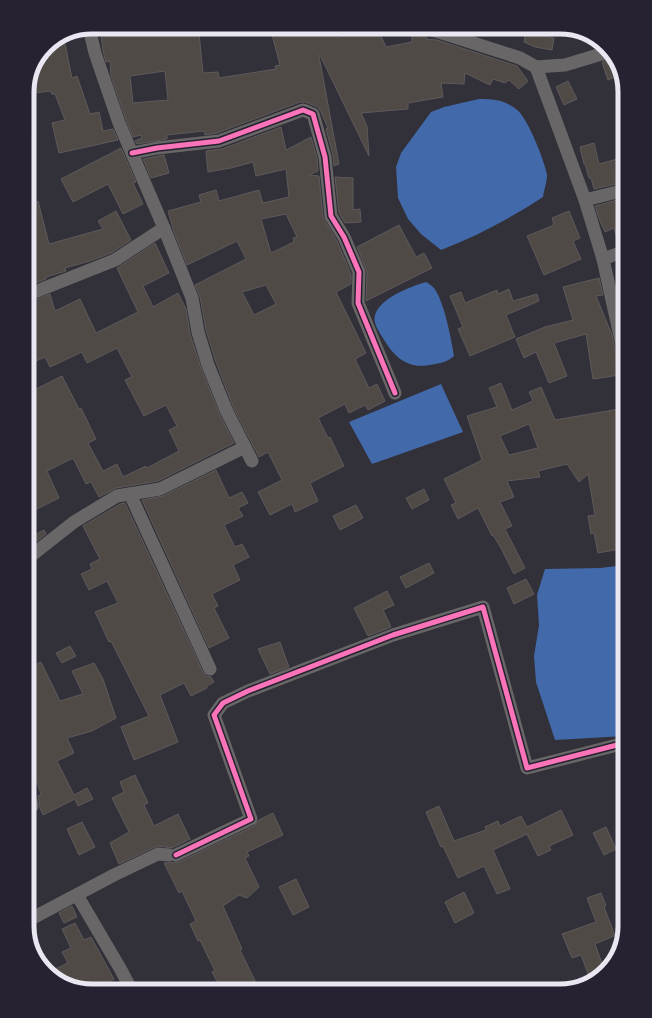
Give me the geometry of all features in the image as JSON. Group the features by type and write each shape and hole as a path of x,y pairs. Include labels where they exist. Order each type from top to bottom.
{"street":[{"path":"90,34 95,53 119,123 192,298 198,332 208,365 227,412 252,461"},
{"path":"451,34 520,58 536,67 565,65 603,53"},
{"path":"536,67 585,200 603,259 618,327"},
{"path":"132,153 157,148 219,141 303,110 313,114 325,157 331,216 344,237 359,272 358,303 395,393"},
{"path":"585,200 618,192"},
{"path":"34,292 115,260 164,228"},
{"path":"603,259 618,254"},
{"path":"34,553 74,522 117,496 160,489 245,447"},
{"path":"130,494 210,669"},
{"path":"34,917 114,875 158,854 172,855 251,819 214,715 223,703 248,691 393,635 483,607 527,768 618,745"},
{"path":"77,894 128,984"}],"water":[{"path":"479,99 503,102 516,109 525,120 535,140 546,169 547,178 543,197 494,226 441,250 421,234 408,219 398,198 396,167 401,153 431,112 444,107"},
{"path":"426,282 433,287 437,293 444,310 454,356 440,363 417,366 402,360 391,350 375,323 375,315 383,303 390,298 404,290"},
{"path":"441,384 463,432 372,464 349,422"},
{"path":"618,566 618,736 555,740 536,682 534,656 539,625 537,595 545,569 600,568"}],"building":[{"path":"101,34 172,34 172,36 199,34 203,73 218,72 219,78 276,69 275,66 280,65 272,34 335,34 337,38 346,34 380,34 386,47 412,42 412,34 427,37 426,39 437,40 517,66 528,81 519,89 509,80 505,83 493,79 490,85 465,73 464,84 441,83 443,97 408,103 408,109 361,113 367,126 369,156 320,55 339,164 334,166 333,155 326,129 328,128 321,112 318,107 305,102 300,102 217,133 205,135 204,131 167,135 167,139 137,144 135,141 142,138 141,135 133,137 111,76 110,61 106,62","holes":["165,71 168,100 133,103 130,76"]},
{"path":"525,34 546,34 546,36 554,38 552,50 535,47 524,42"},
{"path":"64,41 72,78 77,76 90,114 99,112 103,131 113,129 118,140 59,153 52,123 65,120 55,94 52,94 50,91 34,93 38,70 51,51"},
{"path":"608,60 616,77 608,80 602,62"},
{"path":"568,81 577,99 564,105 556,87"},
{"path":"281,127 286,150 311,137 317,158 318,171 309,175 319,176 323,217 337,241 351,274 351,284 336,292 366,353 355,359 369,388 377,384 385,401 368,410 365,405 349,413 345,404 318,418 328,438 330,437 344,466 310,483 318,501 295,512 292,504 270,515 258,492 282,480 268,452 259,457 234,409 216,362 206,330 200,297 195,285 246,259 237,241 187,265 174,232 168,211 201,202 199,195 216,190 219,201 259,190 263,203 289,197 286,169 256,176 253,162 208,172 206,151 222,149","holes":["286,214 297,237 293,238 294,242 271,253 261,219","266,285 276,304 254,315 242,292"]},
{"path":"594,143 599,164 618,159 618,184 594,189 591,178 589,178 584,164 580,147"},
{"path":"121,148 136,182 133,183 143,204 123,214 108,184 73,202 61,179"},
{"path":"164,155 169,173 151,178 143,159"},
{"path":"335,177 353,178 353,210 360,209 361,222 345,223 339,213"},
{"path":"618,200 618,242 614,228 605,232 595,206"},
{"path":"38,201 49,244 103,229 98,221 116,211 131,240 111,253 65,268 66,271 46,277 46,279 34,283 34,202"},
{"path":"569,211 580,238 573,241 581,259 544,275 527,236 554,225 552,218"},
{"path":"399,225 416,257 424,253 432,268 366,301 367,272 357,247"},
{"path":"155,243 169,273 143,286 153,307 178,293 186,309 190,334 201,368 220,415 234,443 158,481 116,488 99,497 91,482 86,484 73,458 47,471 59,498 34,510 34,411 37,410 34,404 34,390 62,376 79,409 81,408 96,439 88,443 103,471 117,464 123,477 146,466 147,468 179,451 169,430 177,426 166,405 144,416 125,380 132,377 117,348 87,363 82,352 50,367 45,357 34,362 34,300 50,294 55,311 80,299 96,333 138,312 117,268"},
{"path":"599,278 603,295 596,296 612,335 618,365 618,375 593,379 586,334 554,343 567,376 549,383 536,352 524,358 516,339 545,327 573,320 563,287"},
{"path":"509,289 513,301 537,294 539,301 506,315 515,337 470,356 458,329 463,327 450,296 461,292 465,303 497,290 498,294"},
{"path":"501,383 512,410 533,401 529,392 541,387 555,420 618,409 618,549 598,553 594,533 591,534 588,516 595,515 588,474 579,482 567,464 538,471 540,477 507,481 514,497 500,502 512,526 505,529 525,568 514,574 478,508 458,519 451,505 456,503 444,479 482,460 467,416 497,407 489,388","holes":["529,424 538,448 509,455 500,436"]},
{"path":"216,470 229,498 242,492 248,503 238,508 243,516 224,525 235,547 242,544 249,557 233,565 240,580 212,594 218,606 214,608 229,638 209,648 142,500 163,496"},
{"path":"424,489 429,500 412,509 406,498"},
{"path":"125,503 203,672 206,676 211,677 214,682 207,686 207,688 191,696 184,683 160,695 178,742 134,760 121,727 149,716 111,641 109,642 95,612 118,603 107,581 89,590 81,574 92,569 90,564 100,559 83,526 120,504"},
{"path":"356,505 363,518 340,530 333,516"},
{"path":"44,530 46,534 34,543 34,535"},
{"path":"429,563 434,573 406,588 400,577"},
{"path":"526,579 534,594 514,604 507,588"},
{"path":"387,591 394,605 383,610 391,627 368,636 354,608"},
{"path":"280,642 289,667 270,674 258,649"},
{"path":"70,646 76,656 62,663 56,653"},
{"path":"41,662 60,701 83,694 72,671 94,663 103,679 116,718 92,731 67,738 74,753 57,761 74,795 87,788 93,799 78,806 75,799 43,815 38,796 41,794 34,774 34,758 36,757 34,751 34,666"},
{"path":"135,775 148,803 144,805 154,826 178,814 190,839 172,848 159,846 155,847 119,864 110,843 129,832 112,798 124,792 120,782"},
{"path":"439,806 454,841 486,830 485,827 498,821 500,826 521,816 527,827 561,810 573,835 549,846 551,850 538,856 527,834 493,850 510,889 497,894 484,866 458,878 443,846 441,847 426,812"},
{"path":"273,813 283,835 247,852 249,856 245,858 259,887 247,898 239,895 223,906 242,949 240,950 257,984 218,984 212,972 215,971 200,940 198,941 190,924 196,921 182,891 179,893 164,863 179,862 254,826 259,820"},
{"path":"82,822 95,847 79,855 67,829"},
{"path":"606,827 616,849 604,855 593,833"},
{"path":"296,879 309,907 293,915 279,887"},
{"path":"464,892 474,913 455,923 445,902"},
{"path":"601,893 606,906 604,907 614,933 614,936 595,944 603,965 589,976 581,955 572,958 562,934 596,922 587,898"},
{"path":"72,906 77,917 64,923 59,913"},
{"path":"75,923 84,940 91,937 114,979 105,984 81,983 67,978 54,970 68,963 62,952 71,948 62,929"}],"cycle path":[{"path":"132,153 157,148 219,141 303,110 313,114 325,157 331,216 344,237 359,272 358,303 395,393"},
{"path":"176,855 251,819 214,715 223,703 248,691 393,635 483,607 527,768 618,745"}]}
